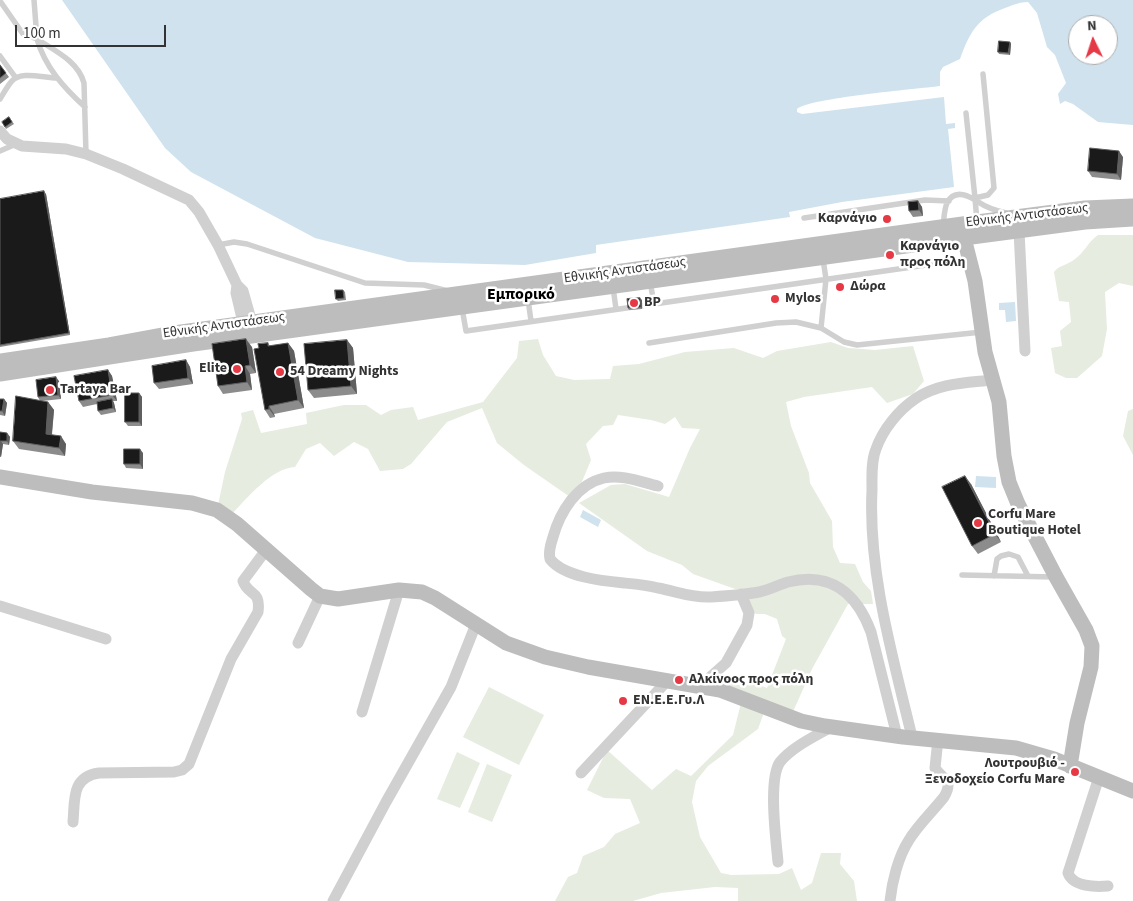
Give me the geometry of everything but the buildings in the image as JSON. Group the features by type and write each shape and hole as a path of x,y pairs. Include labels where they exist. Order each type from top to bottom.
{"main road":[{"name":"Εθνικής Αντιστάσεως","path":"0,362 174,333 249,330 461,301 943,226 1085,208 1133,206"},
{"name":"Εθνικής Αντιστάσεως","path":"461,301 528,299 964,238 1085,222 1133,219"},
{"path":"977,222 968,229 964,238 976,290 992,380 999,402 1006,471 1012,493 1086,630 1092,646 1093,655 1090,677 1077,723 1070,766"},
{"name":"Εθνικής Αντιστάσεως","path":"0,374 193,344 249,330"},
{"path":"0,478 205,506 217,510 320,596 338,599 399,590 422,592 435,598 506,643 545,657 588,667 720,690 802,721 831,727 1016,748 1070,766 1133,791"}],"street":[{"path":"0,131 7,139 27,147 66,149 86,154 188,200 197,209 218,245 237,284 236,293 249,330"},
{"path":"1019,231 1026,351"},
{"path":"904,736 891,648 874,556 871,508 874,458 878,444 894,418 916,398 928,391 946,385 992,380"},
{"path":"658,486 612,477 588,485 568,504 558,522 549,550 550,559 559,567 602,582 656,587 697,596 709,597 758,592 789,582 812,580 834,584 849,594 866,618 904,736"},
{"path":"73,822 76,789 82,779 87,776 99,772 174,772 182,770 188,764 231,659 258,612 259,605 256,594 243,581 266,550"},
{"path":"362,712 399,590"},
{"path":"700,686 726,663 747,625 749,613 741,594"},
{"path":"298,643 320,596"},
{"path":"0,606 106,639"},
{"path":"333,901 451,687 476,624"},
{"path":"581,773 668,680"},
{"path":"778,862 775,834 775,772 786,755 831,727"},
{"path":"890,901 903,850 944,797 948,789 947,781 935,768 938,739"},
{"path":"1099,777 1068,873 1070,879 1075,882 1093,886 1108,886"}],"lane":[{"path":"34,0 37,39 41,54 65,89 85,107"},
{"path":"0,1 23,34 37,39 79,70 84,83 86,154"},
{"path":"0,56 16,78"},
{"path":"975,198 991,194 994,188 983,74"},
{"path":"0,99 11,81 16,78 26,76 57,78"},
{"path":"966,113 977,222"},
{"path":"0,151 16,144"},
{"path":"804,218 925,200 949,200 959,195 969,195 988,207 1001,212 1022,216"},
{"path":"943,226 946,205 949,200"},
{"path":"218,245 234,242 247,244 365,283 436,286 461,301 466,331 969,258"},
{"path":"821,328 826,279 823,257"},
{"path":"650,282 654,304"},
{"path":"612,287 616,309"},
{"path":"528,299 531,321"},
{"path":"649,343 786,322 821,328 844,342 857,345 982,332"},
{"path":"994,576 997,559 1009,554 1018,557 1028,576"},
{"path":"962,575 1056,577"}],"shaded area":[{"path":"1098,235 1133,235 1133,286 1119,283 1105,292 1107,329 1102,356 1077,378 1066,378 1055,373 1051,348 1062,346 1060,331 1071,322 1069,302 1059,301 1054,272 1078,257"},
{"path":"538,339 543,355 556,376 574,380 610,379 613,366 639,364 685,352 734,348 763,358 777,351 831,342 848,348 875,350 913,346 924,381 913,394 887,403 872,387 804,397 786,402 791,426 809,473 810,483 832,521 833,547 840,563 855,564 863,582 871,591 873,604 848,604 812,669 792,714 767,704 758,729 708,766 696,781 692,802 700,837 721,873 731,875 779,874 792,868 801,890 812,883 821,853 841,853 840,864 854,881 857,901 738,901 738,888 715,887 661,893 633,901 555,901 568,877 577,873 583,856 604,847 615,834 640,823 630,799 604,798 587,790 607,750 652,790 676,769 691,776 733,735 743,695 707,683 712,678 739,678 738,685 756,684 767,688 786,639 782,636 777,619 765,614 756,614 740,602 738,590 693,574 682,565 647,551 579,503 611,485 625,484 669,497 700,429 682,428 675,417 665,424 618,415 613,425 603,426 586,444 591,460 581,484 570,497 524,465 497,443 482,408 447,422 411,464 403,469 380,471 368,449 354,442 334,456 320,443 306,449 295,467 278,473 260,485 232,514 217,510 225,472 242,419 241,413 253,410 261,433 307,424 306,413 344,405 366,405 381,415 391,410 413,407 418,420 483,402 517,358 519,341"},
{"path":"1133,409 1133,455 1123,436 1128,411"},
{"path":"489,687 544,715 519,765 463,737"},
{"path":"457,752 480,763 460,808 437,799"},
{"path":"487,764 512,775 492,822 468,812"}],"water":[{"path":"62,0 1133,0 1133,125 1098,122 1073,104 1065,101 1060,104 1058,94 1066,83 1055,55 1047,47 1037,13 1028,2 1019,3 995,12 981,21 967,41 960,59 943,67 940,72 940,86 821,101 797,109 797,112 802,114 944,97 946,124 955,123 955,128 948,129 954,187 842,202 789,212 790,217 596,245 596,253 525,265 408,262 315,238 191,172 165,148"},
{"path":"1015,302 1016,321 1006,322 1005,310 999,310 999,303"},
{"path":"976,476 996,477 996,488 975,487"},
{"path":"583,510 601,520 598,527 580,517"}],"place":[{"name":"Καρνάγιο","path":"887,219"},
{"name":"Καρνάγιο προς πόλη","path":"890,255"},
{"name":"Δώρα","path":"840,287"},
{"name":"Mylos","path":"775,299"},
{"name":"BP","path":"634,303"},
{"name":"Elite","path":"237,369"},
{"name":"54 Dreamy Nights","path":"280,372"},
{"name":"Tartaya Bar","path":"50,390"},
{"name":"Corfu Mare Boutique Hotel","path":"978,523"},
{"name":"Αλκίνοος προς πόλη","path":"679,680"},
{"name":"ΕΝ.Ε.Ε.Γυ.Λ","path":"623,701"},
{"name":"Λουτρουβιό - Ξενοδοχείο Corfu Mare","path":"1075,772"}],"district":[{"name":"Εμπορικό","path":"521,295"}]}
